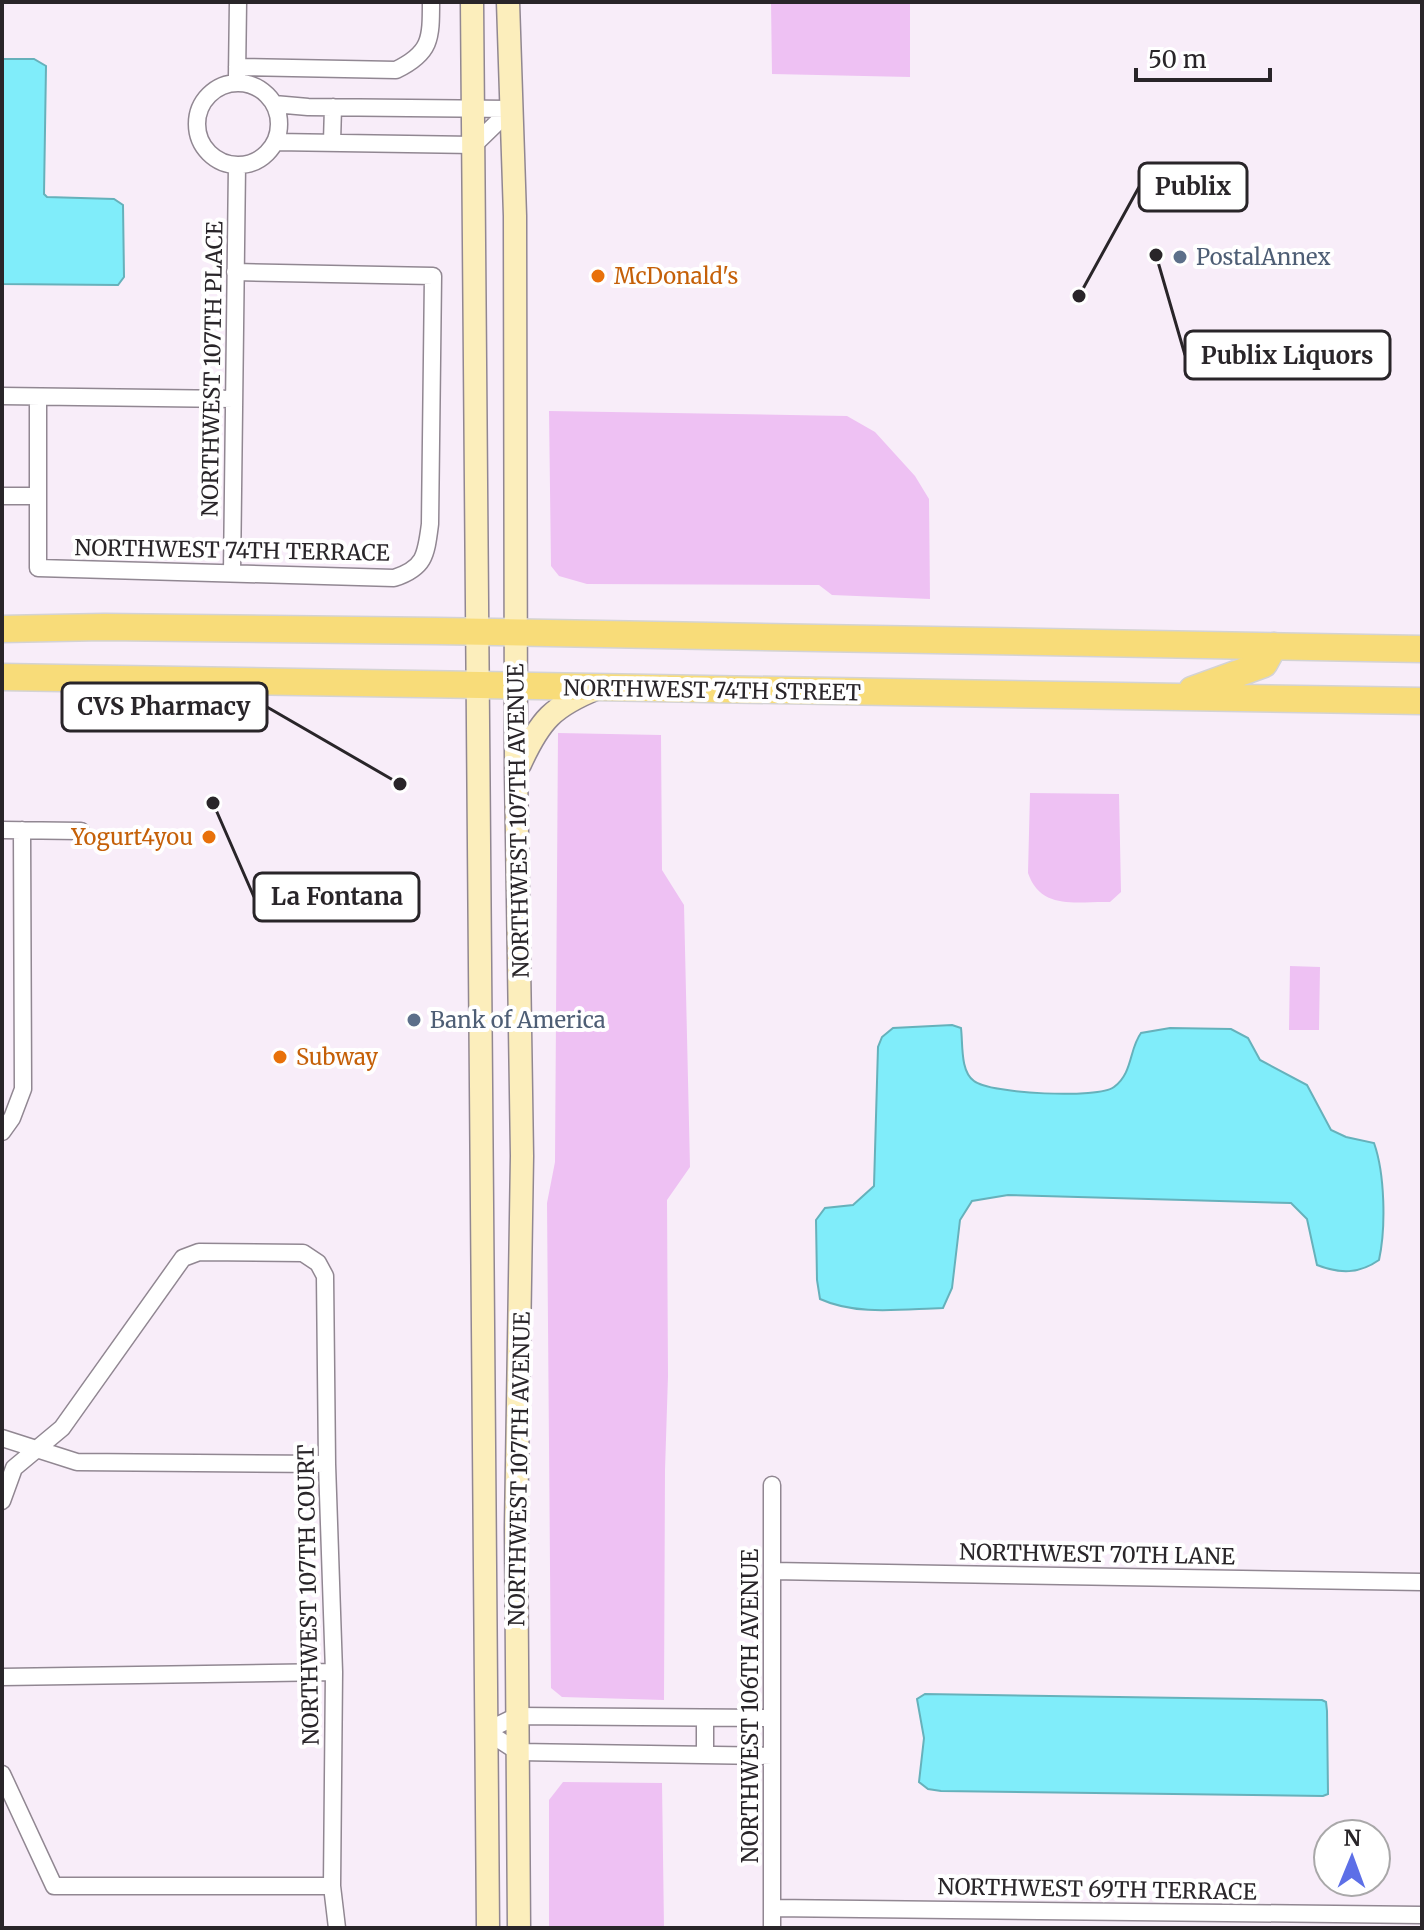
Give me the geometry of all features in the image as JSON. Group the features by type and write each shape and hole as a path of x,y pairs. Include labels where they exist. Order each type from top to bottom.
{"main road":[{"name":"NORTHWEST 107TH AVENUE","path":"472,2 488,1928"},
{"name":"NORTHWEST 107TH AVENUE","path":"508,2 515,216 516,772 523,1224 516,1496 519,1928"},
{"path":"2,629 136,627 1422,649"},
{"path":"1174,696 1264,664 1274,646"},
{"name":"NORTHWEST 74TH STREET","path":"2,677 1422,701"},
{"path":"516,772 544,719 557,707 600,687"}],"street":[{"path":"237,75 238,2"},
{"path":"237,75 261,90 274,104 279,120 275,142 259,159 237,165 211,154 203,145 197,121 206,98 237,75 396,70 417,60 426,48 431,32 431,2"},
{"path":"274,104 511,109"},
{"path":"332,142 333,107"},
{"path":"275,142 474,145 511,109"},
{"name":"NORTHWEST 107TH PLACE","path":"232,573 237,165"},
{"name":"NORTHWEST 74TH TERRACE","path":"38,496 38,568 394,578 410,572 420,563 427,550 430,524 433,276 235,272"},
{"path":"2,396 234,399"},
{"path":"2,496 38,496 38,397"},
{"path":"2,830 81,831"},
{"path":"2,1132 12,1118 23,1089 22,830"},
{"name":"NORTHWEST 107TH COURT","path":"36,1450 62,1428 183,1258 199,1252 303,1253 318,1263 325,1276 334,1672 332,1886 337,1928"},
{"path":"2,1438 77,1462 327,1464"},
{"path":"2,1501 14,1468 36,1450"},
{"name":"NORTHWEST 106TH AVENUE","path":"772,1485 772,1928"},
{"name":"NORTHWEST 70TH LANE","path":"772,1571 1422,1582"},
{"path":"2,1677 334,1672"},
{"path":"486,1731 517,1716 772,1718"},
{"path":"705,1718 705,1754"},
{"path":"486,1731 518,1752 772,1756"},
{"path":"2,1774 54,1886 332,1886"},
{"name":"NORTHWEST 69TH TERRACE","path":"772,1908 1422,1915"}],"shaded area":[{"path":"771,2 910,2 910,77 772,74"},
{"path":"549,411 847,416 875,432 915,476 929,499 930,599 832,595 819,585 587,584 559,576 551,566"},
{"path":"558,733 661,735 662,870 684,905 690,1167 667,1200 664,1700 562,1697 551,1688 547,1203 555,1162"},
{"path":"1030,793 1119,794 1121,892 1110,902 1051,899 1034,885 1028,873"},
{"path":"1290,966 1320,967 1319,1030 1289,1030"},
{"path":"563,1782 662,1783 664,1928 549,1928 549,1800"}],"water":[{"path":"2,59 34,59 46,66 44,194 47,197 114,199 123,205 124,277 118,285 2,284"},
{"path":"952,1025 961,1028 964,1064 974,1081 1021,1092 1088,1093 1114,1087 1125,1075 1141,1033 1170,1028 1231,1029 1248,1038 1260,1060 1307,1085 1331,1130 1374,1143 1383,1201 1379,1260 1349,1271 1317,1265 1307,1219 1291,1203 1008,1195 972,1201 960,1220 952,1288 943,1308 865,1310 820,1299 816,1220 825,1208 853,1205 874,1186 878,1047 882,1037 893,1028"},
{"path":"925,1694 1322,1700 1326,1702 1327,1711 1328,1794 928,1789 919,1782 924,1738 917,1699"}],"place":[{"name":"Publix Liquors","path":"1156,255"},
{"name":"PostalAnnex","path":"1180,257"},
{"name":"McDonald's","path":"598,276"},
{"name":"Publix","path":"1079,296"},
{"name":"CVS Pharmacy","path":"400,784"},
{"name":"La Fontana","path":"213,803"},
{"name":"Yogurt4you","path":"209,837"},
{"name":"Bank of America","path":"414,1020"},
{"name":"Subway","path":"280,1057"}]}
